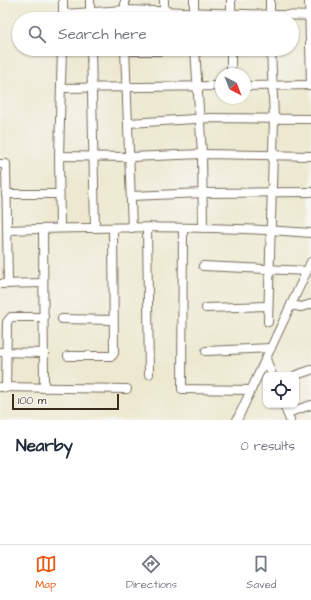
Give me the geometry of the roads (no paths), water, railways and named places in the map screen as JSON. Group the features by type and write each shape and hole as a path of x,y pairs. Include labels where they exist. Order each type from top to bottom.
{"street":[{"path":"63,0 63,12"},
{"path":"90,0 90,12"},
{"path":"125,0 125,10"},
{"path":"164,0 164,12"},
{"path":"194,0 194,12"},
{"path":"231,0 231,12"},
{"path":"270,0 270,12"},
{"path":"251,86 311,85 309,0"},
{"path":"113,12 125,10 141,12"},
{"path":"299,16 310,16"},
{"path":"60,228 59,156 62,56"},
{"path":"91,56 95,228"},
{"path":"125,56 132,228"},
{"path":"195,56 198,119 202,154 203,228"},
{"path":"231,56 231,68"},
{"path":"268,322 274,155 271,56"},
{"path":"61,88 215,86"},
{"path":"129,123 211,118 311,119"},
{"path":"59,156 130,157 202,154 311,156"},
{"path":"0,164 6,164 8,230 4,284 43,283"},
{"path":"131,196 203,192 311,192"},
{"path":"6,194 59,194"},
{"path":"8,230 60,228 203,228 311,233"},
{"path":"68,356 112,356 114,353 113,228"},
{"path":"147,228 149,374"},
{"path":"183,228 182,389 251,390"},
{"path":"43,229 44,388"},
{"path":"237,420 311,262"},
{"path":"203,266 307,271"},
{"path":"291,305 301,307 311,304"},
{"path":"206,308 268,306"},
{"path":"44,317 9,319 7,322 3,388 126,389"},
{"path":"62,319 113,320"},
{"path":"206,351 271,348"},
{"path":"4,352 44,353"},
{"path":"266,359 271,372"},
{"path":"299,374 311,370"},
{"path":"288,417 311,405"}]}
